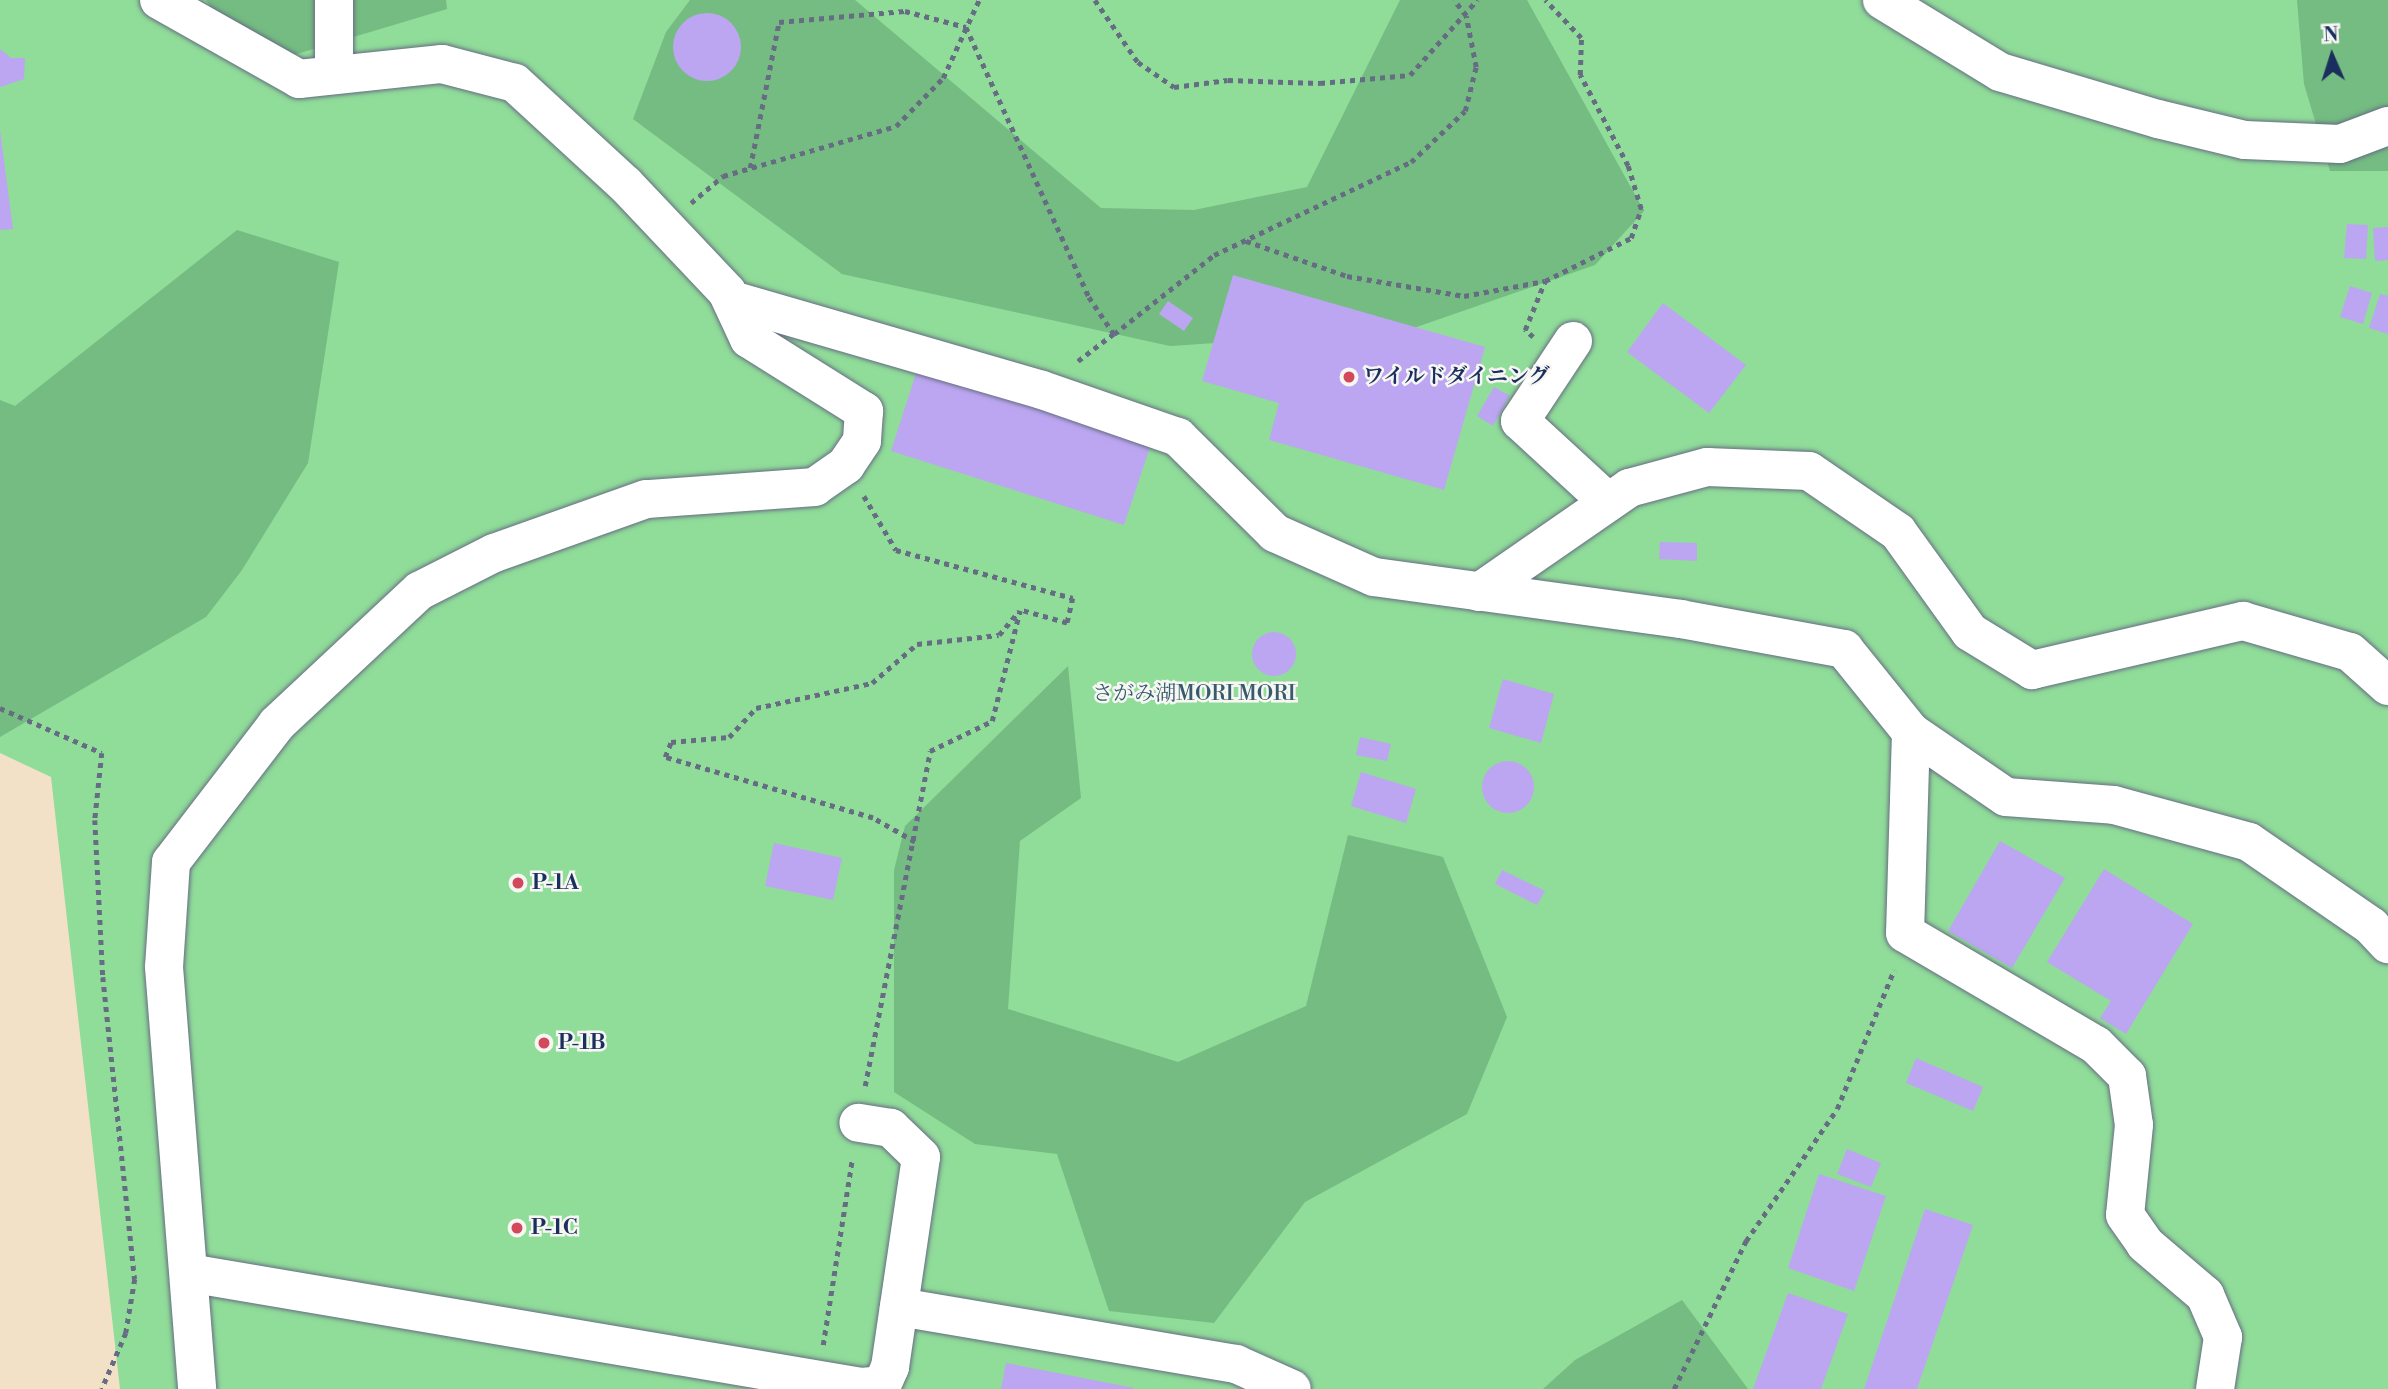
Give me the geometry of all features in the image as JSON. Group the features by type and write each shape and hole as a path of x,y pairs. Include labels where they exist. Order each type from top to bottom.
{"lane":[{"path":"159,0 299,79 442,65 515,83 664,226 732,300 749,339 864,411 862,441 846,465 815,487 646,499 494,553 419,591 278,724 171,862 164,967 197,1389"},
{"path":"334,0 334,74"},
{"path":"1882,0 2000,72 2158,119 2245,140 2340,144 2388,126"},
{"path":"732,300 1042,390 1178,438 1275,533 1374,577 1681,619 1844,649 1911,732 2006,797 2115,805 2249,842 2371,926 2388,944"},
{"path":"1573,341 1520,421 1608,502"},
{"path":"1479,592 1629,488 1707,467 1809,471 1898,533 1970,632 2032,670 2243,621 2350,652 2388,686"},
{"path":"1911,732 1905,933 2096,1045 2127,1076 2134,1125 2125,1215 2145,1244 2205,1295 2223,1337 2215,1389"},
{"path":"189,1273 861,1387 882,1385 890,1367 921,1157 891,1128 858,1123"},
{"path":"899,1307 1236,1364 1292,1389"}],"path":[{"path":"664,226 723,176 896,126 943,78 979,0"},
{"path":"1095,0 1138,62 1174,87 1228,80 1320,83 1410,75 1466,16 1476,0"},
{"path":"1042,390 1214,255 1411,162 1465,111 1476,67 1466,16 1454,0"},
{"path":"1246,241 1347,276 1464,296 1545,281 1631,238 1641,209 1628,166 1580,75 1581,38 1545,0"},
{"path":"750,168 779,22 905,12 966,27"},
{"path":"966,27 1089,297 1114,334"},
{"path":"846,465 896,550 1073,598 1067,623 1020,610"},
{"path":"1020,610 992,720 930,751 915,842 873,818 665,757 671,741 729,737 756,708 872,683 917,644 999,635 1020,610"},
{"path":"0,708 102,753 95,820 103,977 135,1279 126,1333 102,1389"},
{"path":"1674,1389 1746,1241 1837,1109 1887,989 1905,933"}],"green space":[{"name":"さがみ湖MORI MORI","path":"0,0 2388,0 2388,1389 120,1389 51,777 0,753"},
{"path":"206,0 446,0 447,9 253,67"},
{"path":"690,0 855,0 1101,208 1194,210 1307,187 1400,0 1527,0 1644,211 1595,265 1408,330 1170,346 842,274 633,119 666,32"},
{"path":"2297,0 2388,0 2388,171 2330,171 2304,84"},
{"path":"237,230 339,262 308,463 242,570 206,617 0,737 0,400 15,406"},
{"path":"1068,666 1081,798 1020,841 1008,1009 1178,1062 1306,1006 1348,835 1443,857 1507,1017 1467,1114 1305,1202 1214,1323 1109,1311 1057,1154 975,1144 894,1092 894,870 905,826"},
{"path":"1682,1300 1748,1389 1543,1389 1575,1360"}],"building":[{"path":"707,13 720,16 731,23 738,34 741,47 738,60 731,71 720,78 707,81 694,78 683,71 676,60 673,47 676,34 683,23 694,16"},
{"path":"0,49 11,58 25,58 24,79 0,87"},
{"path":"0,130 13,229 0,230"},
{"path":"2347,224 2368,225 2366,259 2344,258"},
{"path":"2388,227 2388,260 2375,261 2373,228"},
{"path":"1233,275 1485,347 1444,490 1269,440 1279,403 1202,381"},
{"path":"2350,286 2372,293 2363,324 2340,317"},
{"path":"2380,294 2388,296 2388,334 2369,328"},
{"path":"1168,301 1193,318 1184,331 1159,314"},
{"path":"1663,303 1746,365 1709,413 1627,352"},
{"path":"918,367 1152,441 1124,525 891,451"},
{"path":"1494,387 1510,396 1493,426 1477,416"},
{"path":"1660,542 1697,543 1697,561 1659,559"},
{"path":"1274,632 1289,639 1296,654 1289,669 1274,676 1259,669 1252,654 1259,639"},
{"path":"1503,679 1554,694 1541,743 1489,728"},
{"path":"1360,737 1391,744 1387,761 1356,755"},
{"path":"1508,761 1527,768 1534,787 1527,806 1508,813 1489,806 1482,787 1489,768"},
{"path":"1361,772 1416,789 1406,823 1351,806"},
{"path":"2000,841 2065,878 2012,968 1948,931"},
{"path":"774,843 842,858 833,900 765,886"},
{"path":"2104,869 2193,924 2126,1034 2100,1018 2111,1001 2047,962"},
{"path":"1502,870 1545,891 1537,905 1495,884"},
{"path":"1916,1058 1983,1087 1973,1111 1906,1083"},
{"path":"1847,1149 1881,1163 1871,1187 1837,1174"},
{"path":"1819,1174 1886,1196 1854,1291 1788,1268"},
{"path":"1925,1209 1973,1225 1917,1389 1864,1389"},
{"path":"1788,1293 1848,1314 1821,1389 1753,1389"},
{"path":"1006,1363 1134,1388 1134,1389 1001,1389"}],"place":[{"name":"ワイルドダイニング","path":"1349,377"},
{"name":"P-1A","path":"518,883"},
{"name":"P-1B","path":"544,1043"},
{"name":"P-1C","path":"517,1228"}]}
